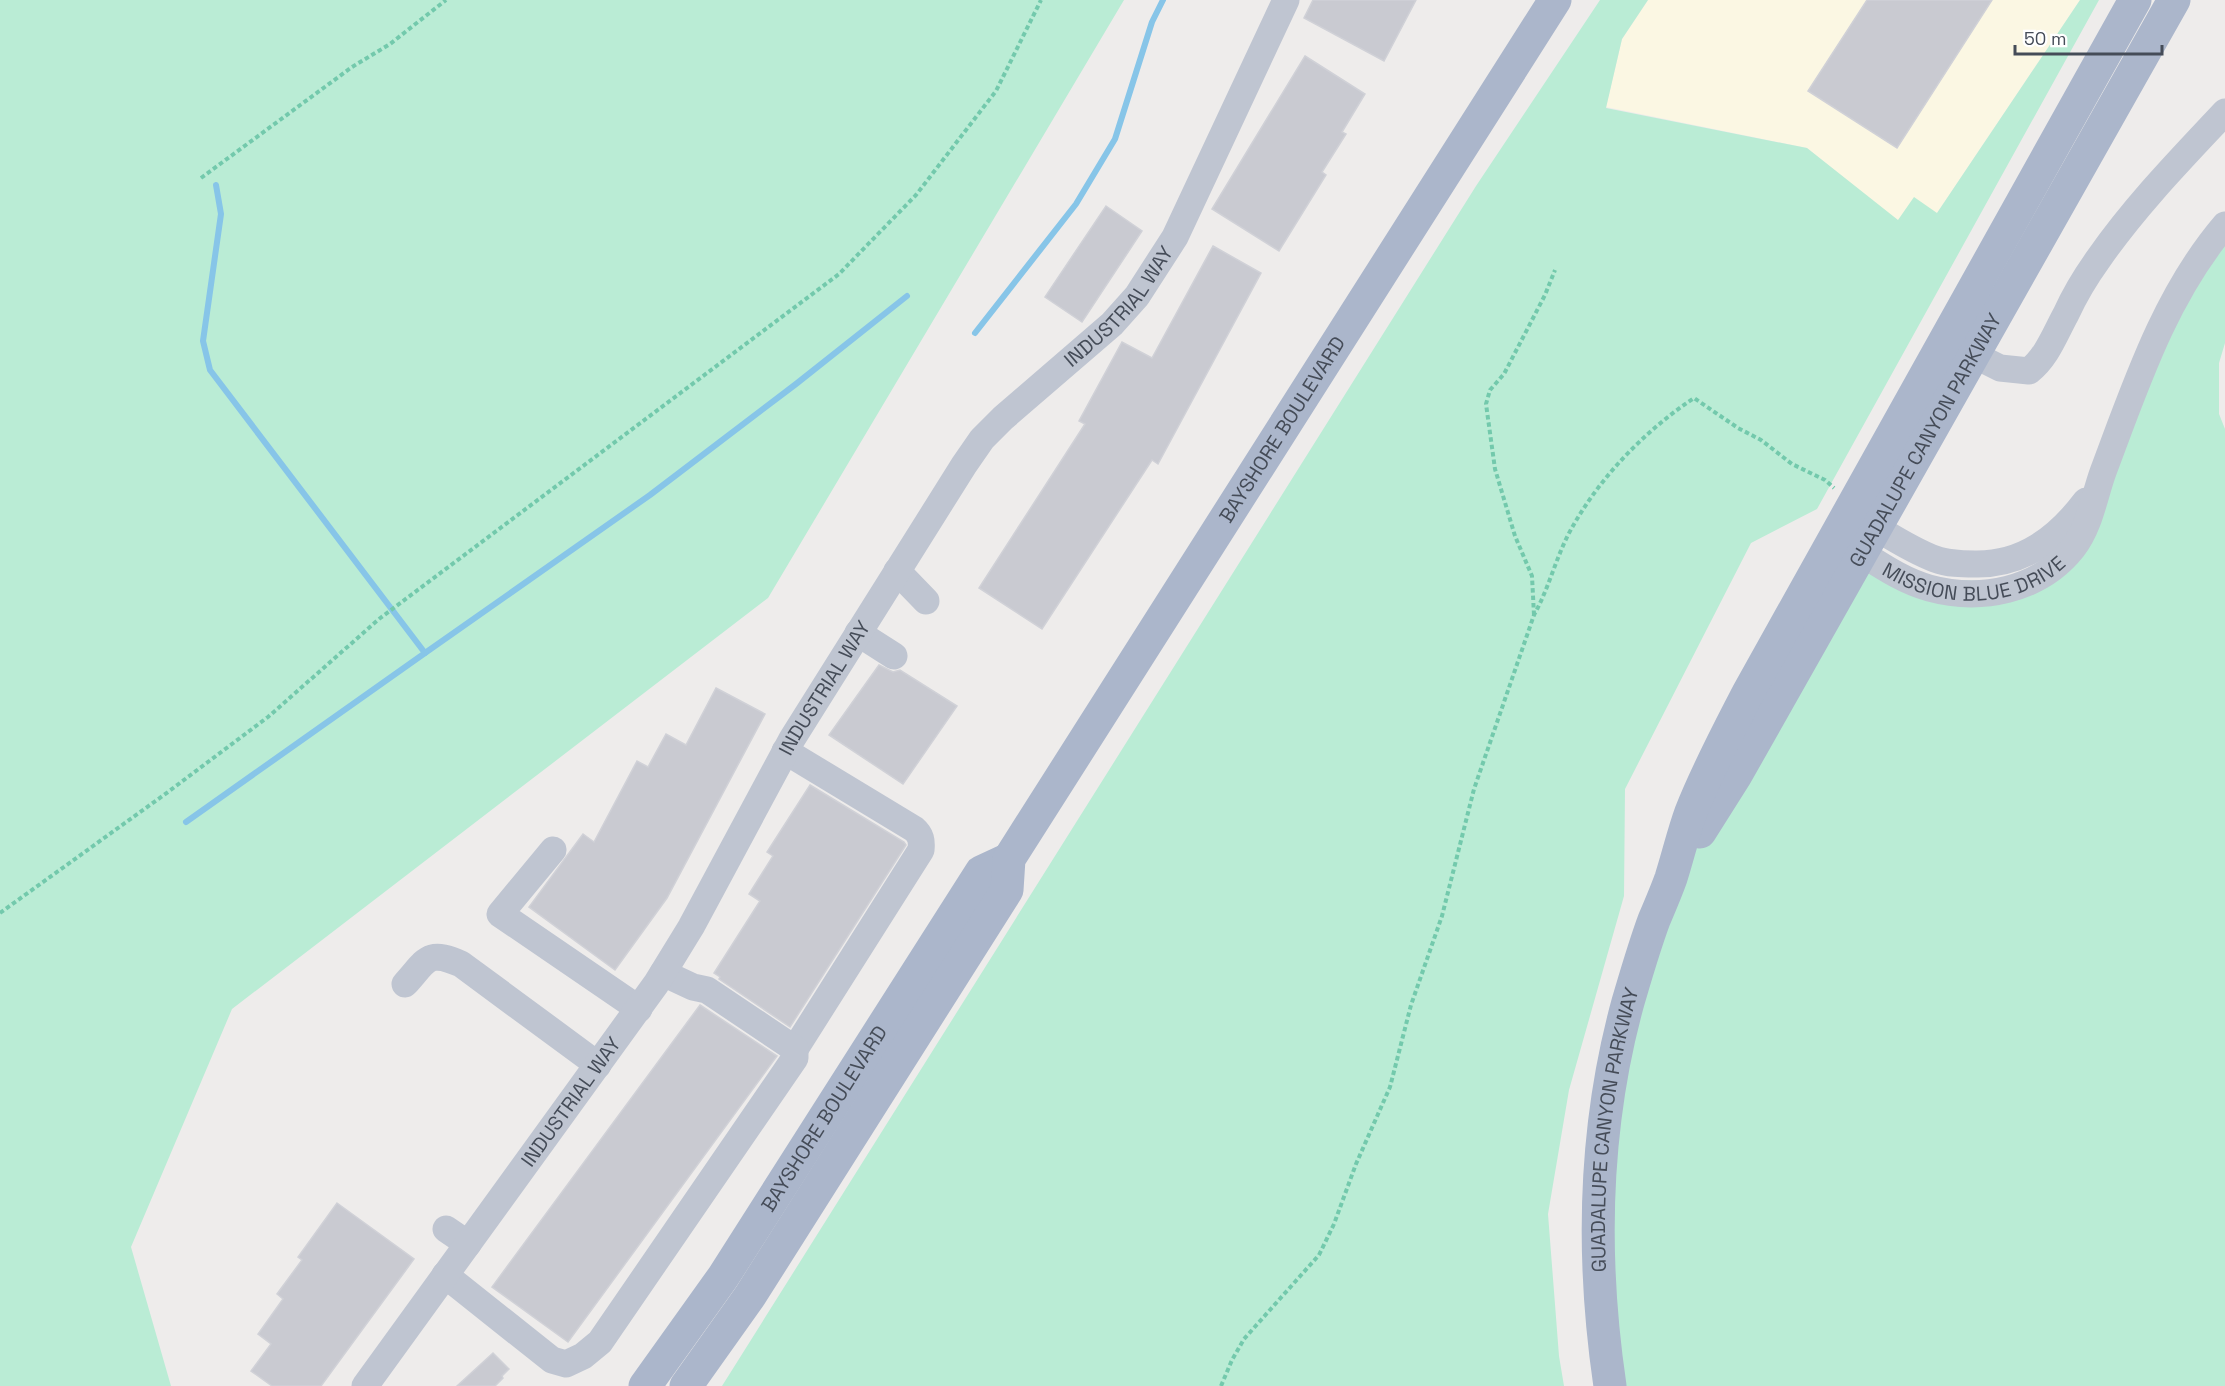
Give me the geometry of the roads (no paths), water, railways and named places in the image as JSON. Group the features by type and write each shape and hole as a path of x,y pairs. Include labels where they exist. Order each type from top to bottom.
{"main road":[{"name":"BAYSHORE BOULEVARD","path":"686,1386 750,1296 1007,890 1009,859 1555,0"},
{"name":"GUADALUPE CANYON PARKWAY","path":"1610,1386 1597,1265 1598,1188 1602,1134 1627,1004 1647,941 1671,879 1736,775 1855,532 2135,0"},
{"name":"GUADALUPE CANYON PARKWAY","path":"1855,532 1974,355 2174,0"},
{"name":"BAYSHORE BOULEVARD","path":"645,1386 723,1277 981,872 1009,859"}],"street":[{"name":"INDUSTRIAL WAY","path":"373,1383 445,1275 663,973 691,927 788,745 982,439 1112,324 1137,296 1158,267 1175,237 1286,0"},
{"path":"1974,355 2000,368 2029,371 2038,364 2078,289 2123,225 2181,157 2225,112"},
{"name":"MISSION BLUE DRIVE","path":"1855,532 1919,552 1936,560 1958,564 2006,561 2024,556 2044,544 2062,529 2091,494 2102,474 2165,318 2198,261 2225,225"},
{"path":"897,571 926,601"},
{"path":"858,633 894,656"},
{"path":"788,745 820,756"},
{"path":"445,1275 552,1360 566,1364 583,1356 600,1342 795,1058 795,1049 921,850 922,844 921,838 914,829 788,745"},
{"path":"553,850 500,914 639,1009"},
{"path":"405,984 426,960 437,955 444,956 461,964 598,1065"},
{"path":"663,973 693,987 707,990 795,1049"},
{"path":"446,1229 468,1244"}],"waterway":[{"path":"975,333 1076,204 1115,139 1152,22 1163,0"},
{"path":"186,822 425,653 210,370 203,341 221,214 216,185"},
{"path":"425,653 650,495 907,296"}]}
